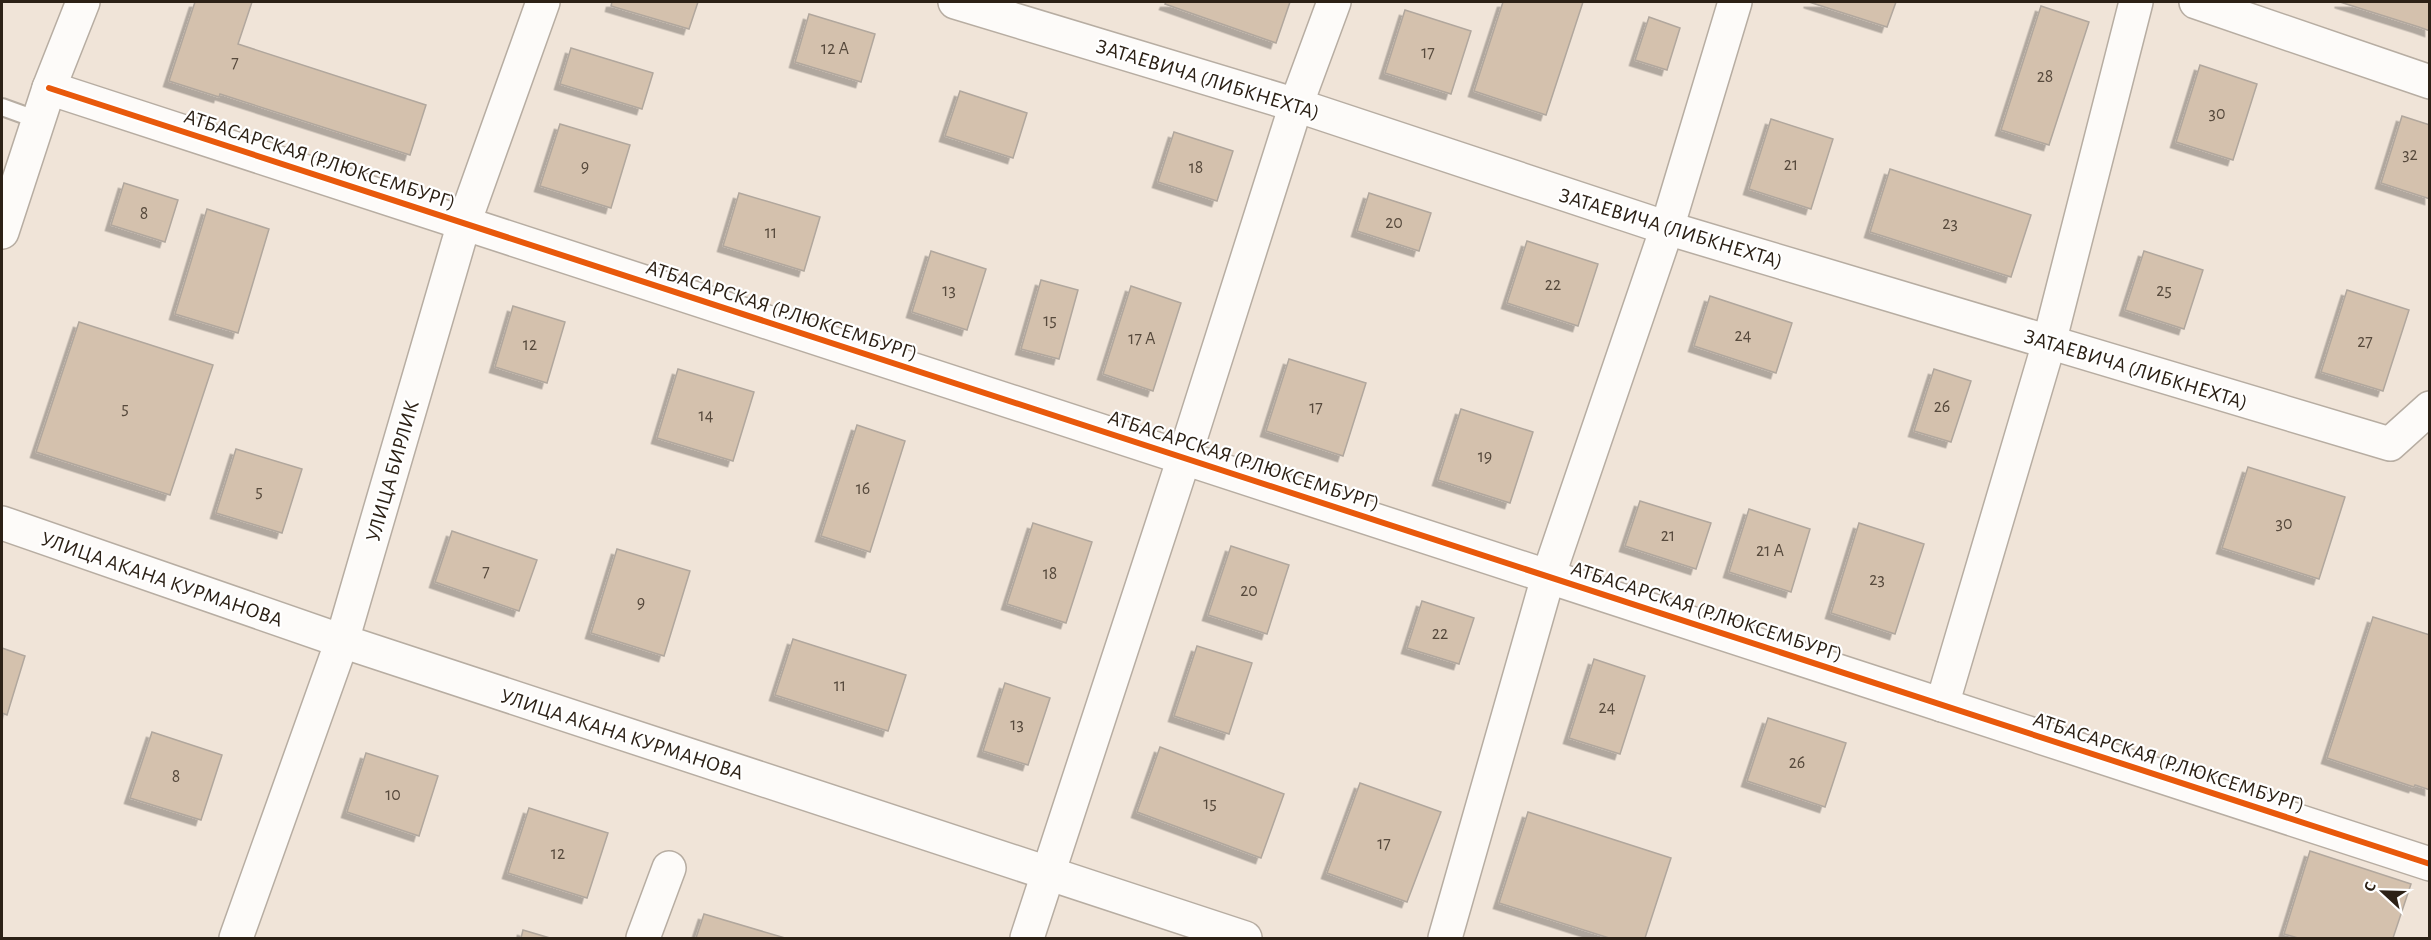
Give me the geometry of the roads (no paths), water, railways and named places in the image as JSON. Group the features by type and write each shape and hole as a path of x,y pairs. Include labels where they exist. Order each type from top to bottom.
{"street":[{"path":"2,231 49,88 83,2"},
{"name":"УЛИЦА БИРЛИК","path":"236,939 342,641 464,223 543,2"},
{"name":"ЗАТАЕВИЧА (ЛИБКНЕХТА)","path":"955,2 1296,105 1666,228 2390,444 2430,408"},
{"path":"1027,939 1296,105 1334,2"},
{"path":"1445,939 1548,577 1666,228 1735,2"},
{"path":"1942,705 2049,343 2136,2"},
{"path":"2196,2 2430,82"},
{"name":"АТБАСАРСКАЯ (Р.ЛЮКСЕМБУРГ)","path":"49,88 2430,864"},
{"name":"УЛИЦА АКАНА КУРМАНОВА","path":"2,523 342,641 1245,939"},
{"path":"643,939 669,868"}],"lane":[{"path":"2,106 38,120"}]}
